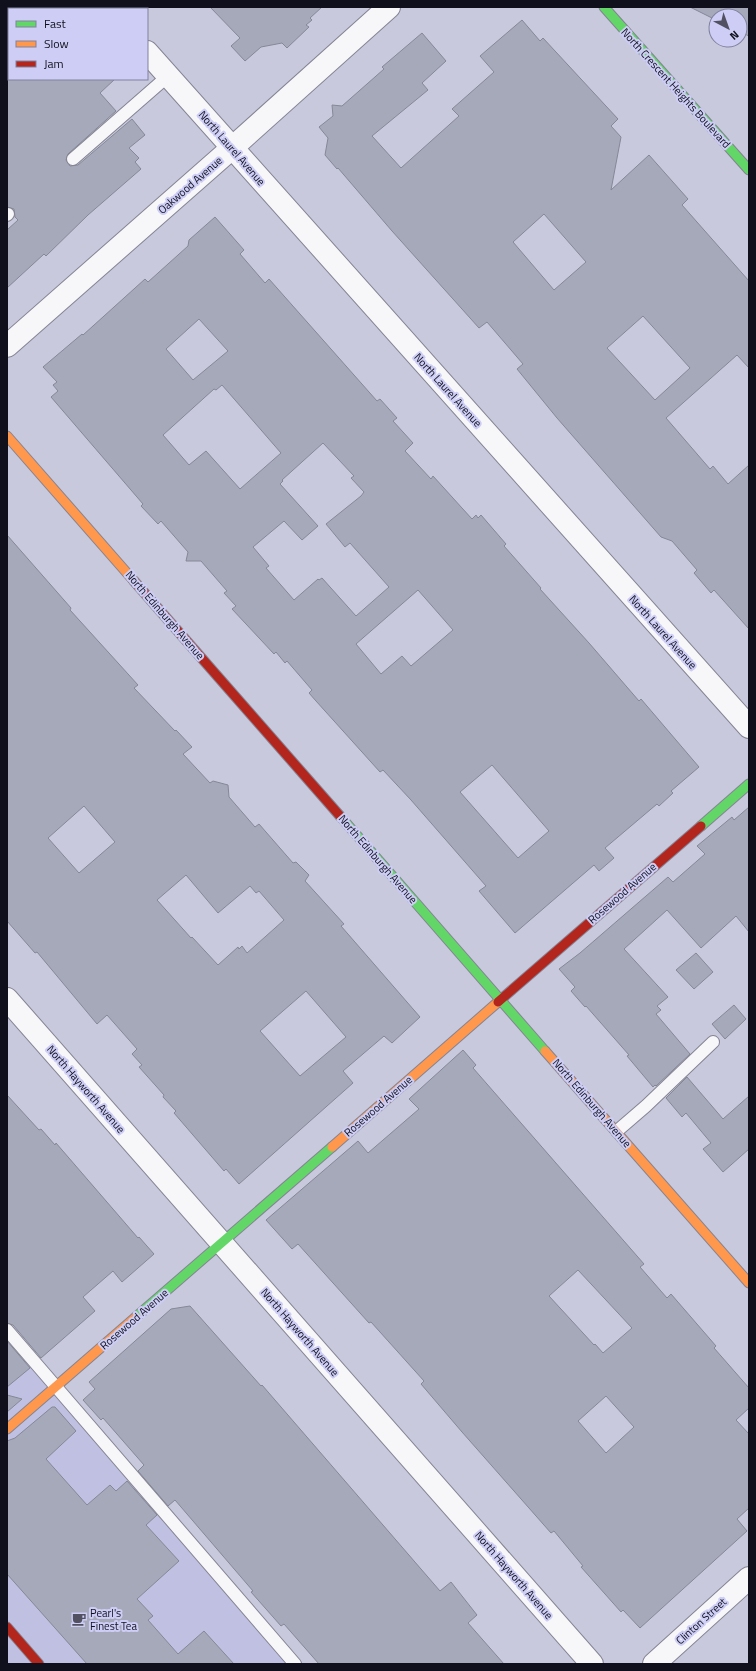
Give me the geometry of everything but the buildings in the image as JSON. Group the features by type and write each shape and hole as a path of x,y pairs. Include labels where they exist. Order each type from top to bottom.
{"street":[{"name":"Oakwood Avenue","path":"7,346 232,148 389,7"},
{"name":"North Crescent Heights Boulevard","path":"604,7 749,170"},
{"name":"North Laurel Avenue","path":"148,53 749,727"},
{"name":"North Edinburgh Avenue","path":"7,436 749,1283"},
{"name":"Rosewood Avenue","path":"7,1429 749,784"},
{"name":"North Hayworth Avenue","path":"7,999 592,1664"},
{"name":"Clinton Street","path":"654,1664 749,1578"},
{"path":"7,1627 39,1664"}],"lane":[{"path":"73,159 168,76"},
{"path":"617,1131 646,1106 713,1042"},
{"path":"7,1330 57,1386 295,1664"}],"shaded area":[{"path":"7,1327 303,1664 7,1664"}],"traffic: fast":[{"path":"604,7 749,170"},
{"path":"701,826 749,784"},
{"path":"340,816 545,1051"},
{"path":"136,1317 332,1147"}],"traffic: slow":[{"path":"7,436 134,581"},
{"path":"332,1147 498,1002"},
{"path":"545,1051 749,1283"},
{"path":"7,1429 136,1317"}],"traffic: jam":[{"path":"134,581 340,816"},
{"path":"498,1002 701,826"},
{"path":"7,1627 39,1664"}],"place":[{"name":"Pearl's Finest Tea","path":"79,1619"}]}
